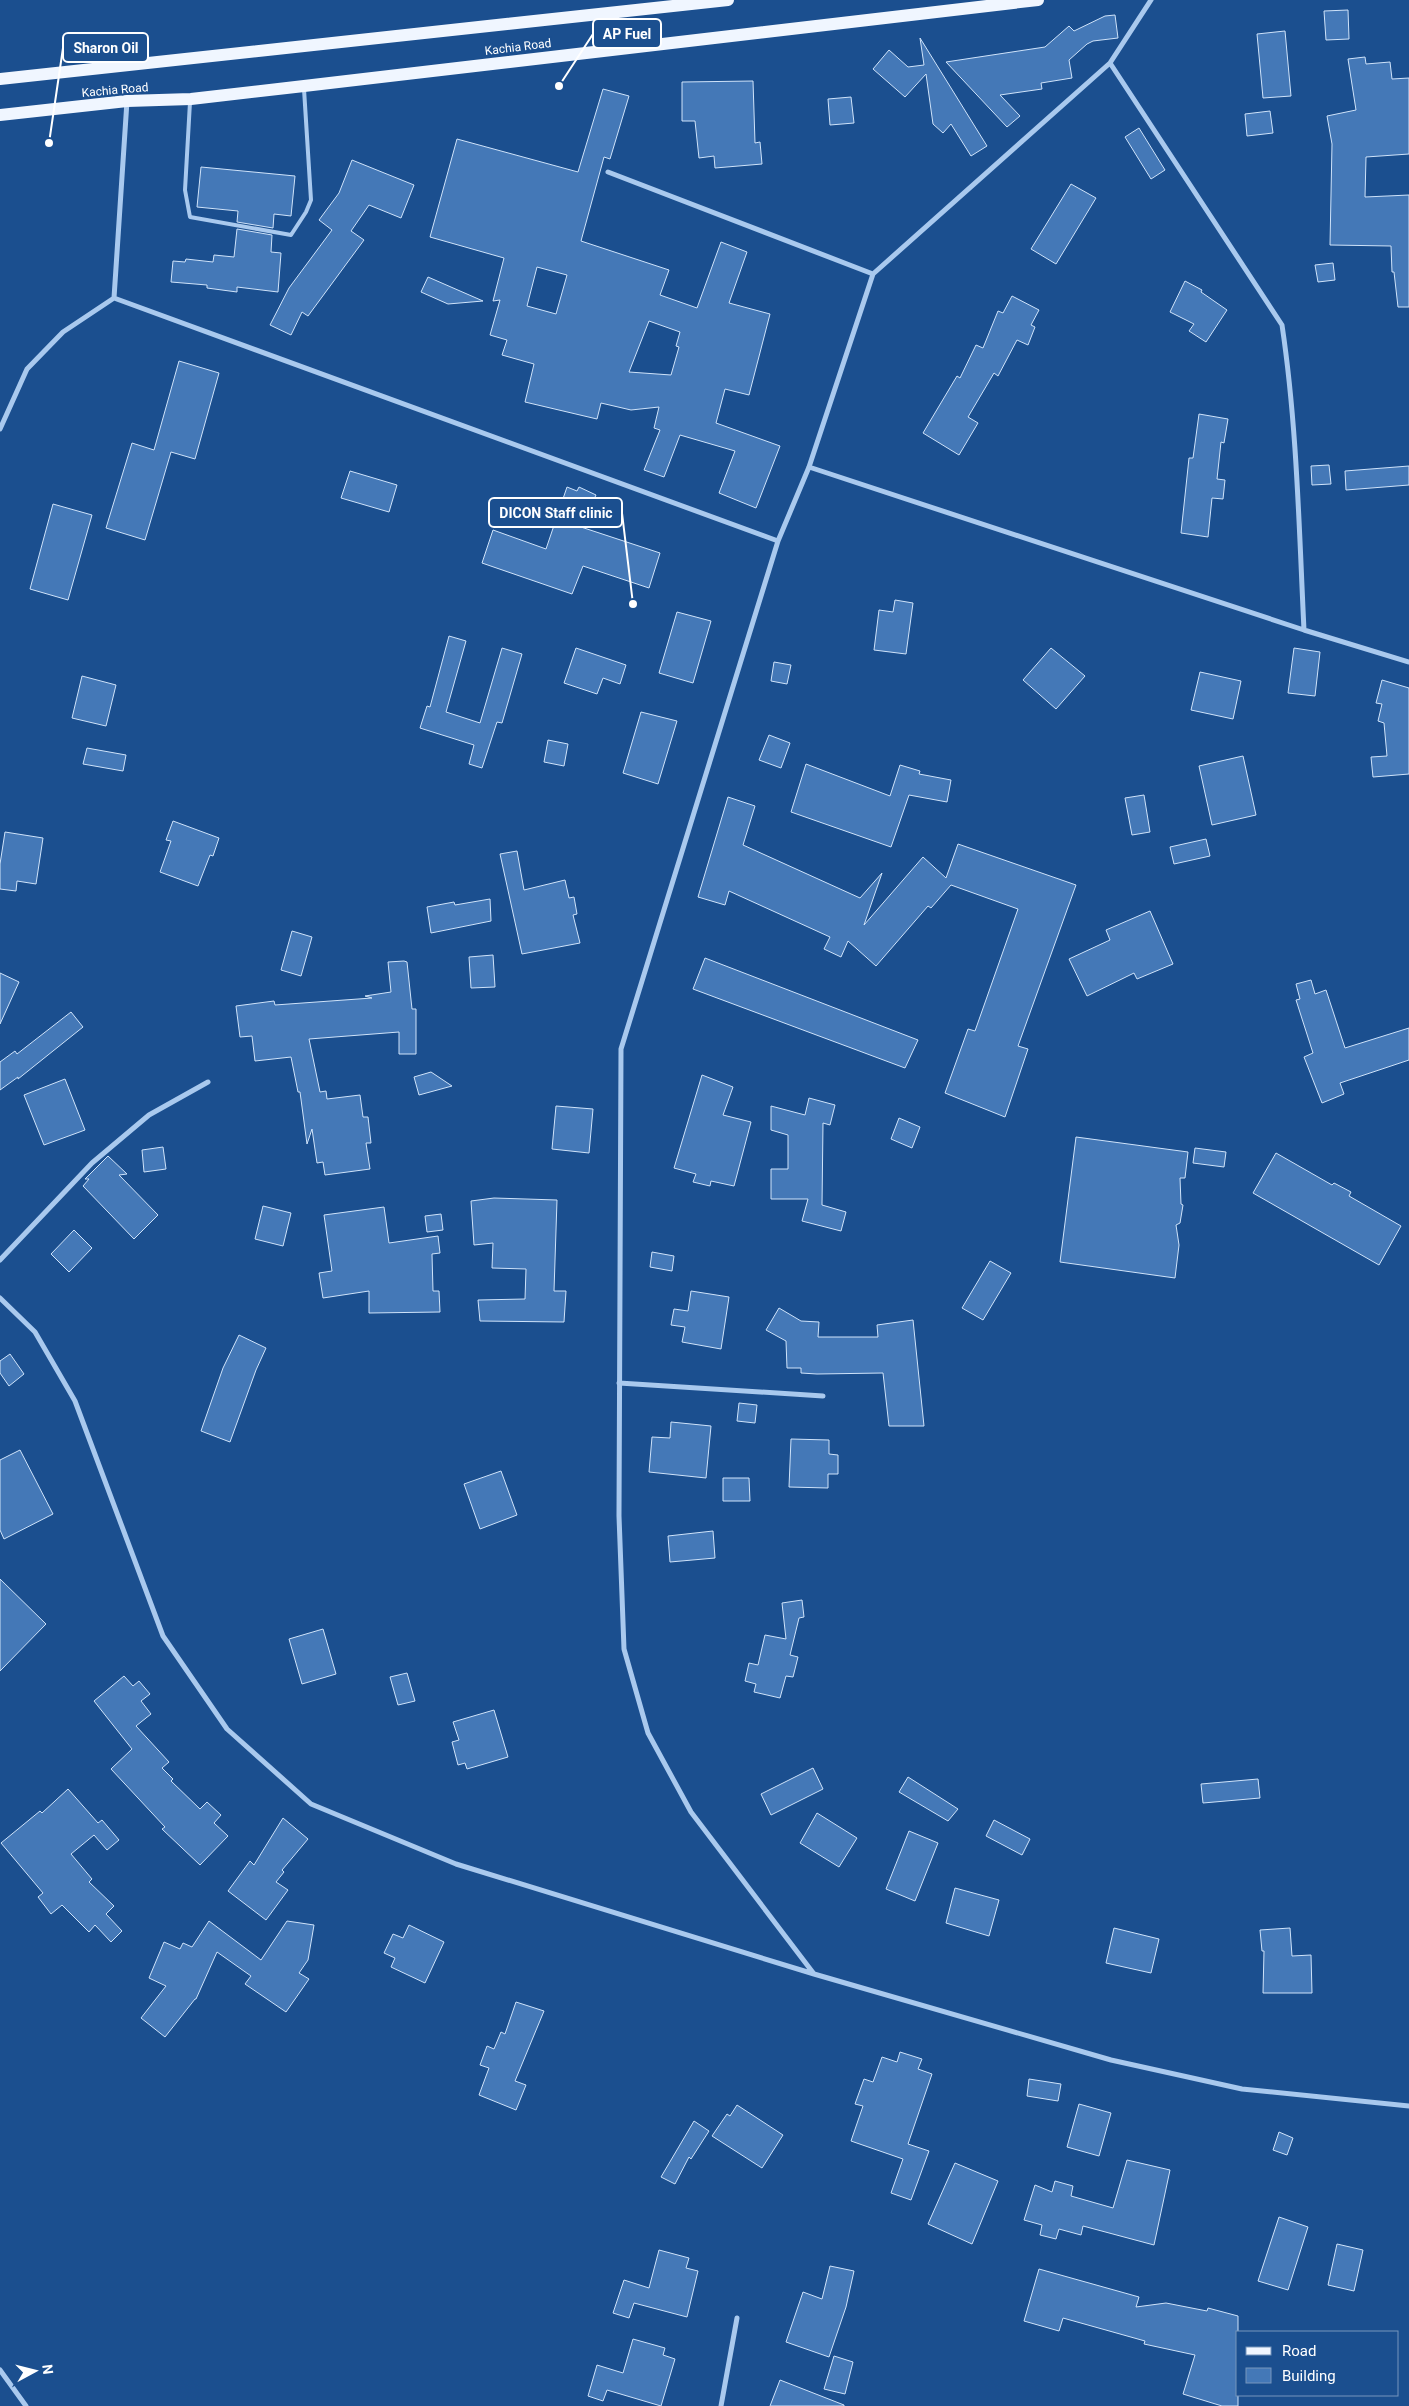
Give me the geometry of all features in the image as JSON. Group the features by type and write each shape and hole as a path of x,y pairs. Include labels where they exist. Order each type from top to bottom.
{"main road":[{"name":"Kachia Road","path":"0,79 728,0"},
{"name":"Kachia Road","path":"0,115 127,101 191,99 1038,0"}],"street":[{"path":"814,1974 691,1812 648,1733 624,1649 619,1516 621,1049 778,541 809,467 873,274 1110,63 1151,0"},
{"path":"1110,63 1282,325 1289,369 1304,630"},
{"path":"114,298 127,101"},
{"path":"608,172 873,274"},
{"path":"0,429 27,370 63,332 114,298"},
{"path":"114,298 778,541"},
{"path":"809,467 1304,630 1409,662"},
{"path":"0,1260 99,1157 148,1115 208,1082"},
{"path":"0,1298 35,1332 74,1401 163,1636 227,1729 311,1804 456,1864 814,1974 1111,2060 1242,2090 1409,2106"},
{"path":"620,1383 823,1396"},
{"path":"721,2406 737,2318"},
{"path":"0,2370 26,2406"}],"lane":[{"path":"191,99 185,190 190,217 291,235 306,212 311,200 304,86"}],"building":[{"path":"1348,10 1349,39 1326,40 1324,11"},
{"path":"1115,15 1118,38 1093,41 1087,44 1069,60 1072,78 1041,83 1042,89 1000,95 1020,116 1007,127 946,62 1045,47 1069,26 1074,31 1105,16"},
{"path":"1285,31 1291,96 1263,98 1257,34"},
{"path":"920,38 987,146 971,156 951,124 943,133 933,124 926,74 905,97 873,69 889,50 908,67 924,65"},
{"path":"1365,57 1366,64 1390,62 1392,79 1409,78 1409,154 1366,157 1365,197 1409,195 1409,307 1398,307 1394,272 1392,272 1391,246 1330,245 1332,144 1327,116 1356,110 1348,59"},
{"path":"753,81 755,143 760,142 762,164 715,168 714,156 699,158 695,121 682,121 682,82"},
{"path":"603,89 629,96 610,159 604,157 581,241 669,270 660,295 697,308 721,242 747,252 729,303 770,314 749,395 725,389 716,423 780,446 756,508 719,493 735,451 680,435 664,477 644,470 660,430 654,428 659,407 631,410 601,403 597,419 525,402 534,364 502,355 507,340 490,335 500,300 493,301 504,258 430,237 457,139 578,172","holes":["537,267 567,275 556,314 527,306","649,321 680,332 676,346 679,347 671,375 629,372"]},
{"path":"851,97 854,123 830,125 828,99"},
{"path":"1270,111 1273,133 1247,136 1245,114"},
{"path":"1139,128 1165,170 1151,179 1125,137"},
{"path":"352,160 414,185 401,218 369,205 351,231 364,240 308,316 302,312 291,335 270,325 289,288 332,230 319,220 339,193"},
{"path":"201,167 295,176 291,216 274,214 273,228 237,222 238,211 197,207"},
{"path":"1071,184 1096,198 1056,264 1031,249"},
{"path":"237,229 272,235 271,252 281,253 278,292 237,287 237,292 207,288 207,285 171,282 173,261 185,262 186,259 213,262 214,255 234,257"},
{"path":"1333,263 1335,280 1318,282 1315,265"},
{"path":"428,277 483,301 448,304 421,292"},
{"path":"1185,281 1202,290 1201,292 1227,310 1206,342 1189,331 1194,324 1170,312"},
{"path":"1012,296 1039,310 1031,325 1035,327 1028,345 1017,340 998,376 994,373 968,417 978,423 959,455 923,433 957,376 960,378 976,345 983,348 998,311 1003,313"},
{"path":"179,361 219,373 195,459 171,452 145,540 106,528 132,443 154,450"},
{"path":"1199,414 1228,419 1224,443 1221,442 1217,479 1225,480 1223,499 1212,498 1208,537 1181,533 1189,458 1193,458"},
{"path":"1329,465 1331,484 1312,485 1311,466"},
{"path":"1409,466 1409,485 1346,490 1345,471"},
{"path":"350,471 397,485 389,512 341,498"},
{"path":"567,487 577,491 579,487 596,495 581,527 660,553 649,588 583,566 572,594 482,563 493,530 546,549"},
{"path":"53,504 92,515 68,600 30,589"},
{"path":"895,600 913,603 906,654 874,650 879,610 893,612"},
{"path":"677,612 711,621 693,683 659,673"},
{"path":"449,636 466,641 446,712 480,723 502,648 522,654 502,723 497,722 482,768 469,764 474,745 420,728 427,706 430,707"},
{"path":"576,648 626,665 620,684 603,678 597,694 564,683"},
{"path":"1051,648 1085,676 1056,709 1023,680"},
{"path":"1294,648 1320,652 1315,696 1288,693"},
{"path":"774,662 791,665 787,684 771,681"},
{"path":"1200,672 1241,681 1233,719 1191,710"},
{"path":"82,676 116,685 106,726 72,718"},
{"path":"1382,680 1409,688 1409,774 1373,777 1371,757 1387,756 1384,723 1378,721 1382,704 1376,703"},
{"path":"641,712 677,721 658,784 623,773"},
{"path":"769,735 790,743 781,768 759,760"},
{"path":"548,740 568,744 564,766 544,762"},
{"path":"87,748 126,755 123,771 83,764"},
{"path":"1243,756 1256,815 1212,825 1199,766"},
{"path":"806,764 890,796 900,765 920,771 919,774 951,780 947,802 909,795 891,847 791,812"},
{"path":"1144,795 1150,832 1132,835 1125,798"},
{"path":"728,797 755,806 743,845 860,898 882,873 864,925 923,857 946,878 958,844 1076,885 1018,1046 1028,1049 1005,1117 945,1093 968,1029 975,1031 1018,909 951,885 931,908 928,906 876,966 848,941 841,957 824,949 830,937 729,891 725,905 698,897"},
{"path":"173,821 219,838 213,856 210,855 198,886 160,872 171,841 166,840"},
{"path":"5,832 43,838 36,884 17,881 16,891 0,889 0,864"},
{"path":"1206,839 1210,856 1174,864 1170,847"},
{"path":"517,851 524,890 565,880 569,898 574,897 577,914 573,915 580,943 522,954 500,854"},
{"path":"490,899 491,921 431,933 427,907 454,902 455,905"},
{"path":"1150,911 1173,964 1137,979 1134,973 1087,996 1069,959 1110,940 1106,930"},
{"path":"292,931 312,937 301,976 281,970"},
{"path":"493,955 495,987 471,988 469,957"},
{"path":"705,958 918,1040 905,1068 693,989"},
{"path":"388,962 407,962 412,1009 416,1009 416,1054 399,1054 399,1032 309,1039 320,1092 326,1091 327,1099 360,1095 363,1117 368,1117 371,1143 366,1143 370,1169 325,1175 323,1162 317,1163 312,1129 307,1144 300,1092 298,1092 291,1057 255,1061 252,1036 240,1037 236,1006 274,1001 275,1005 372,998 365,996 391,992"},
{"path":"0,973 19,982 0,1024"},
{"path":"1311,980 1315,994 1326,990 1345,1048 1409,1028 1409,1060 1340,1083 1344,1094 1322,1103 1304,1057 1313,1053 1296,1000 1300,999 1296,984"},
{"path":"71,1012 83,1027 18,1079 18,1077 0,1090 0,1062 15,1051 17,1054"},
{"path":"431,1072 452,1086 419,1095 414,1077"},
{"path":"702,1075 733,1087 723,1115 751,1122 734,1186 711,1181 710,1186 693,1182 696,1174 674,1168"},
{"path":"65,1079 85,1130 44,1145 24,1095"},
{"path":"809,1098 835,1105 830,1125 823,1123 822,1205 846,1212 841,1231 802,1221 808,1199 771,1199 771,1169 788,1169 788,1135 771,1130 771,1106 805,1115"},
{"path":"556,1106 593,1109 589,1153 552,1149"},
{"path":"899,1118 920,1127 912,1148 891,1139"},
{"path":"1076,1137 1188,1152 1185,1178 1180,1178 1181,1204 1183,1205 1180,1223 1176,1225 1179,1245 1175,1278 1060,1262"},
{"path":"163,1147 166,1169 144,1172 142,1150"},
{"path":"1195,1148 1226,1152 1224,1167 1193,1163"},
{"path":"1276,1153 1332,1185 1334,1183 1351,1192 1349,1196 1401,1226 1379,1265 1253,1193"},
{"path":"108,1156 127,1174 119,1175 158,1215 134,1239 83,1186 89,1179 85,1179"},
{"path":"494,1198 557,1200 554,1291 566,1291 564,1322 480,1321 478,1300 525,1299 526,1269 492,1268 493,1243 474,1245 471,1201"},
{"path":"263,1206 291,1213 283,1246 255,1239"},
{"path":"384,1207 389,1243 438,1236 440,1253 432,1254 433,1291 439,1291 440,1312 369,1313 369,1291 323,1298 319,1273 332,1271 324,1215"},
{"path":"441,1214 443,1230 427,1232 425,1216"},
{"path":"74,1230 92,1248 69,1272 51,1254"},
{"path":"652,1252 674,1256 672,1271 650,1267"},
{"path":"990,1261 1011,1273 983,1320 962,1308"},
{"path":"691,1291 729,1297 721,1349 682,1342 685,1327 671,1325 674,1309 688,1311"},
{"path":"779,1308 801,1321 819,1322 818,1337 878,1337 877,1325 913,1320 924,1426 889,1426 883,1373 817,1374 801,1373 801,1368 787,1368 786,1341 766,1330"},
{"path":"239,1335 266,1348 230,1442 201,1431 223,1368"},
{"path":"10,1354 24,1374 9,1386 0,1373 0,1361"},
{"path":"739,1403 757,1405 755,1423 737,1421"},
{"path":"671,1422 711,1426 706,1478 649,1472 652,1437 670,1438"},
{"path":"791,1439 829,1440 829,1454 838,1455 838,1474 828,1474 828,1488 789,1487"},
{"path":"20,1450 53,1514 4,1539 0,1530 0,1460"},
{"path":"501,1471 517,1515 480,1529 464,1484"},
{"path":"723,1478 749,1478 750,1501 723,1501"},
{"path":"713,1531 715,1558 670,1562 668,1536"},
{"path":"0,1579 46,1624 0,1671"},
{"path":"802,1600 804,1617 799,1618 790,1655 798,1657 793,1677 786,1676 780,1698 754,1692 756,1684 745,1681 749,1663 758,1665 765,1635 786,1639 782,1603"},
{"path":"323,1629 336,1674 302,1684 289,1639"},
{"path":"407,1673 415,1701 398,1705 390,1677"},
{"path":"124,1676 133,1686 139,1681 150,1694 141,1701 151,1714 136,1726 169,1762 162,1768 173,1779 171,1781 200,1809 207,1802 221,1815 214,1823 228,1836 200,1865 162,1829 165,1827 111,1769 132,1749 94,1701"},
{"path":"494,1710 508,1757 467,1769 465,1763 458,1765 452,1742 459,1740 453,1722"},
{"path":"813,1768 823,1789 771,1815 761,1794"},
{"path":"908,1777 958,1809 948,1821 899,1792"},
{"path":"1258,1779 1260,1798 1203,1803 1201,1784"},
{"path":"68,1789 98,1823 102,1820 119,1840 107,1850 94,1835 71,1854 92,1879 89,1882 114,1906 106,1914 122,1931 111,1942 95,1925 89,1932 62,1905 51,1914 38,1897 43,1893 1,1843 40,1811 42,1813"},
{"path":"817,1813 857,1838 839,1867 800,1843"},
{"path":"283,1818 308,1839 282,1870 284,1872 276,1882 288,1890 266,1920 228,1891 250,1861 254,1865"},
{"path":"994,1820 1030,1839 1022,1855 986,1836"},
{"path":"909,1831 938,1843 915,1901 886,1889"},
{"path":"955,1888 999,1900 989,1936 946,1923"},
{"path":"209,1921 261,1960 287,1921 314,1925 308,1960 299,1973 309,1979 286,2012 245,1984 251,1976 217,1952 196,1999 165,2037 141,2018 166,1986 149,1978 164,1942 180,1949 183,1943 192,1947"},
{"path":"409,1925 444,1942 425,1983 391,1967 395,1958 384,1953 393,1934 403,1938"},
{"path":"1114,1928 1159,1939 1151,1973 1106,1963"},
{"path":"1290,1928 1292,1956 1311,1955 1312,1993 1263,1993 1264,1951 1262,1951 1260,1930"},
{"path":"516,2002 544,2011 515,2081 526,2085 516,2110 479,2095 489,2068 480,2065 487,2046 494,2049 501,2032 505,2034"},
{"path":"900,2052 922,2059 918,2069 932,2074 908,2144 929,2151 911,2200 891,2193 903,2159 851,2141 863,2106 855,2104 864,2079 873,2082 882,2057 897,2062"},
{"path":"1029,2079 1061,2084 1058,2101 1027,2096"},
{"path":"1079,2104 1111,2113 1099,2156 1067,2147"},
{"path":"737,2105 783,2135 762,2168 712,2136 727,2114 730,2116"},
{"path":"694,2121 709,2131 691,2159 689,2157 675,2184 661,2177"},
{"path":"1279,2132 1293,2138 1287,2155 1273,2150"},
{"path":"1127,2160 1170,2170 1154,2245 1083,2226 1081,2235 1059,2229 1056,2239 1040,2235 1042,2225 1024,2220 1035,2185 1052,2192 1055,2181 1073,2186 1071,2196 1113,2208"},
{"path":"955,2163 998,2181 972,2244 928,2224"},
{"path":"1279,2217 1308,2227 1288,2290 1258,2281"},
{"path":"1337,2244 1363,2250 1354,2291 1328,2285"},
{"path":"659,2250 689,2258 686,2268 698,2271 687,2317 634,2303 629,2318 613,2313 624,2280 649,2288"},
{"path":"830,2266 854,2271 846,2307 829,2357 786,2342 803,2292 822,2299"},
{"path":"1039,2269 1139,2297 1136,2307 1166,2303 1207,2311 1208,2308 1238,2316 1238,2331 1236,2331 1236,2396 1238,2396 1238,2406 1222,2406 1183,2394 1195,2355 1144,2344 1145,2341 1063,2318 1059,2331 1024,2321"},
{"path":"633,2339 665,2348 663,2355 675,2359 661,2406 607,2390 603,2401 588,2396 597,2365 623,2373"},
{"path":"834,2356 853,2362 845,2394 824,2389"},
{"path":"780,2380 844,2405 844,2406 770,2406"}],"place":[{"name":"AP Fuel","path":"559,86"},
{"name":"Sharon Oil","path":"49,143"},
{"name":"DICON Staff clinic","path":"633,604"}]}
